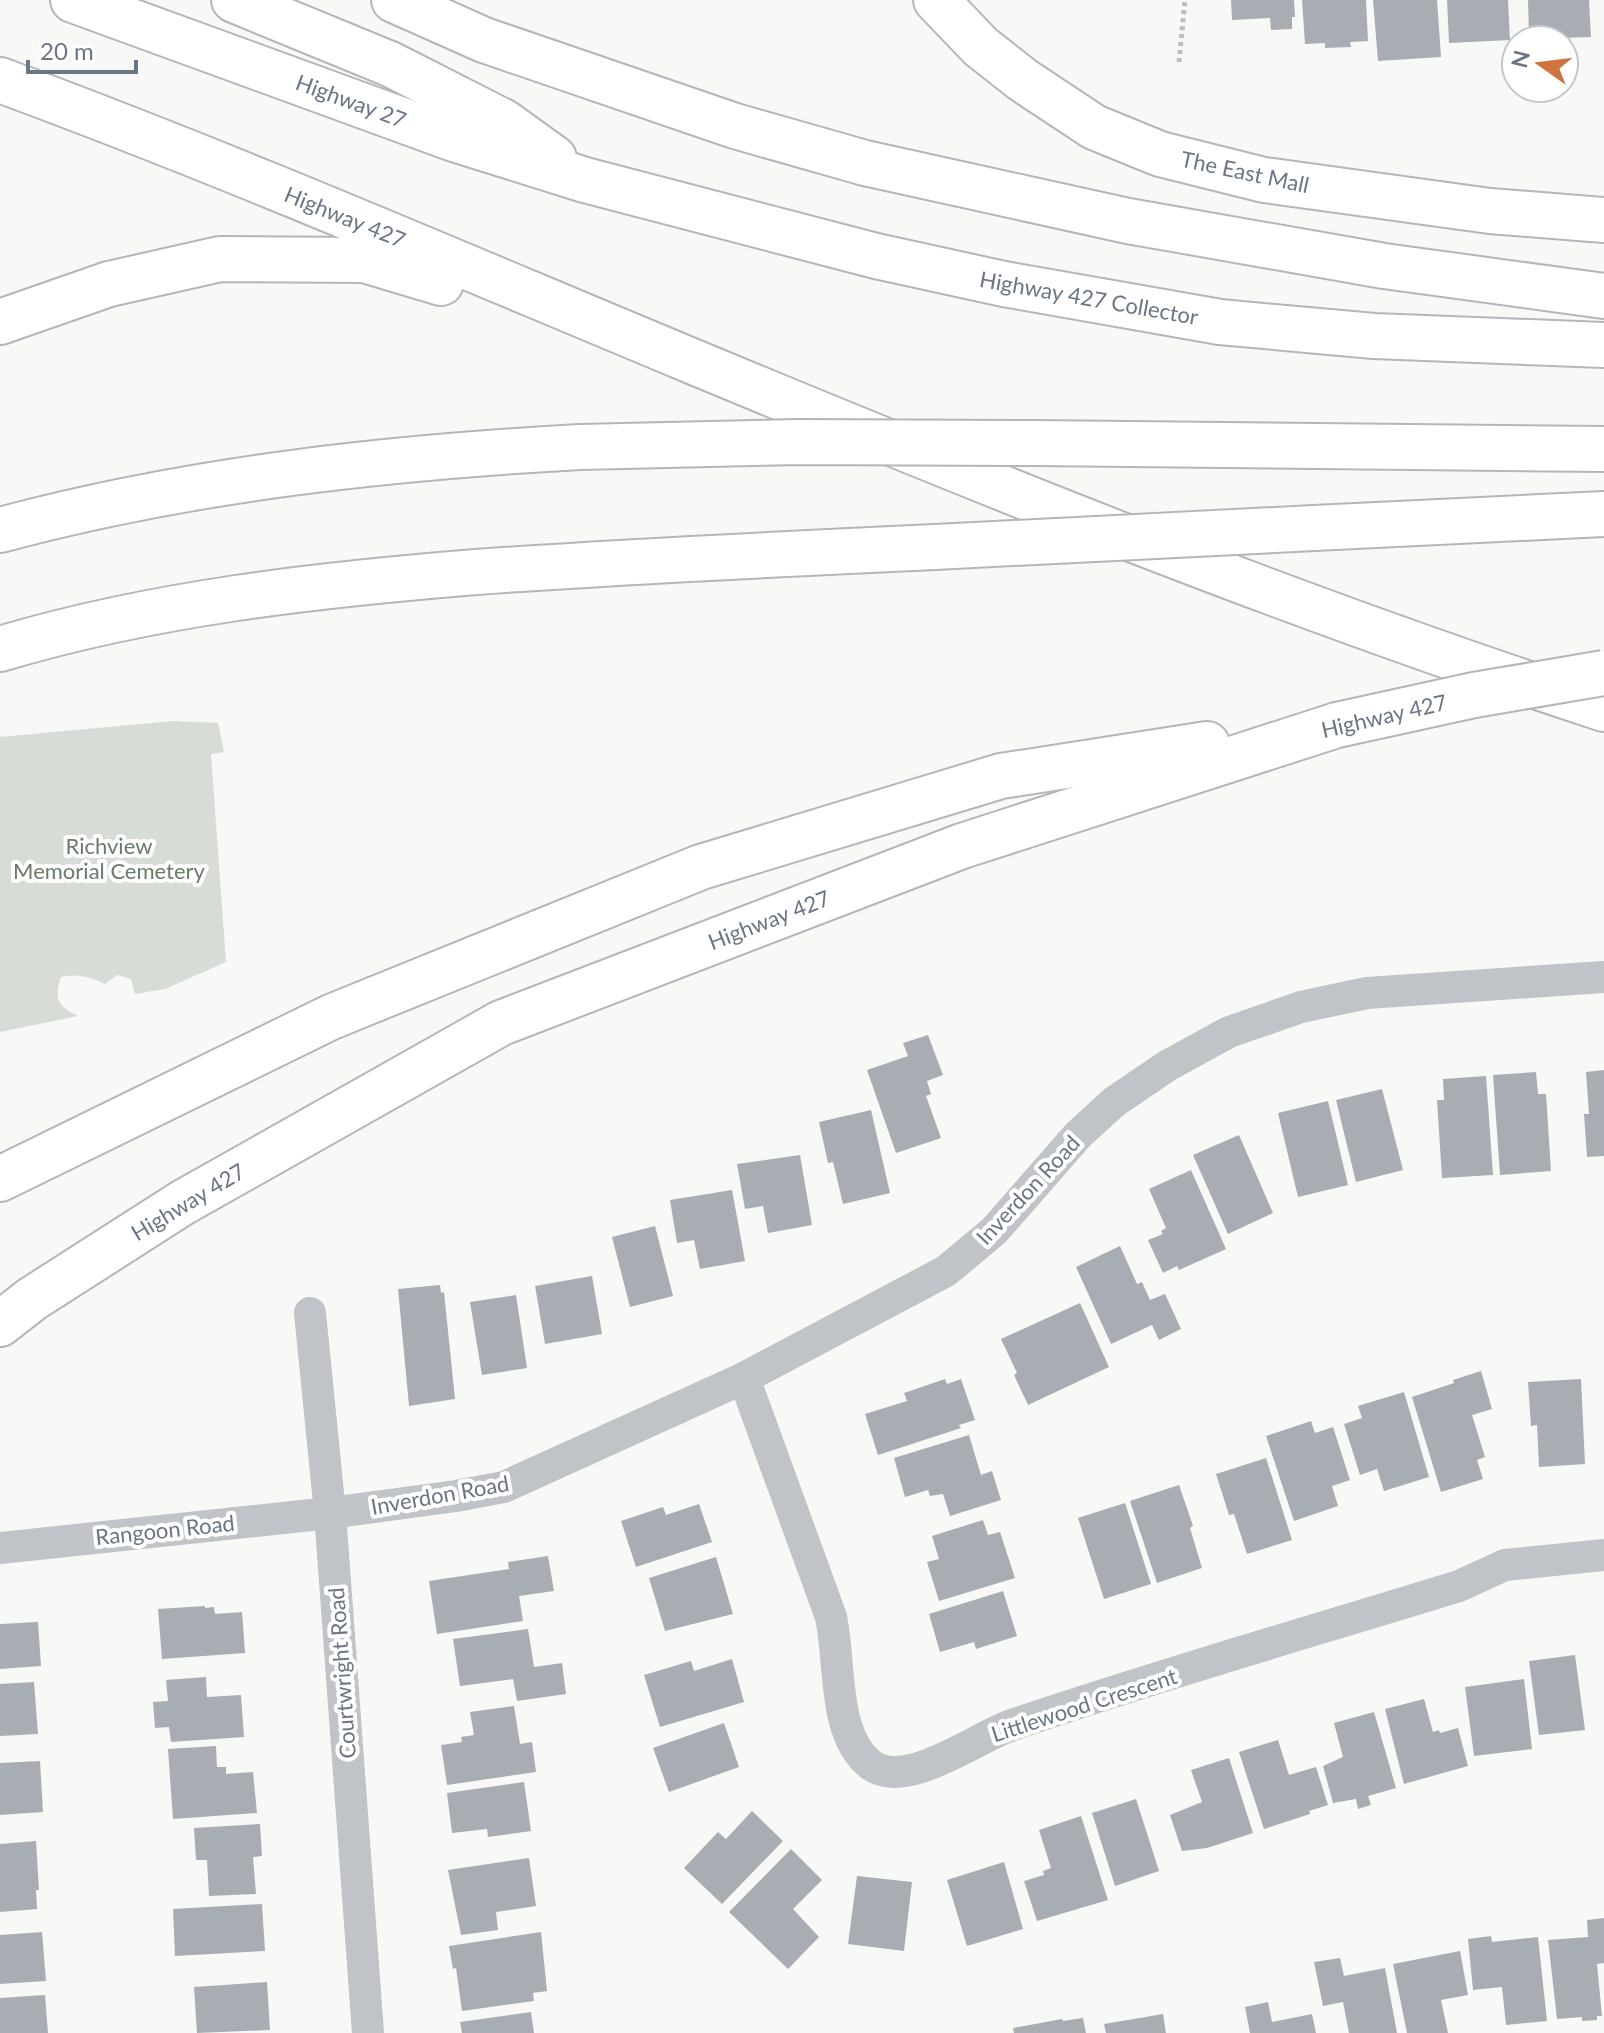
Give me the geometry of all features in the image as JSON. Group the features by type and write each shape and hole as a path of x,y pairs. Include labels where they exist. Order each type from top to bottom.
{"main road":[{"name":"Highway 27","path":"73,0 454,139 585,180"},
{"path":"234,0 390,64 504,122 585,180"},
{"path":"394,0 484,40 735,126 865,163 1128,221 1398,269 1604,296"},
{"name":"The East Mall","path":"936,0 981,47 1023,80 1094,127 1160,154 1264,180 1490,211 1604,220"},
{"name":"Highway 427","path":"0,80 353,220 688,359"},
{"name":"Highway 427 Collector","path":"585,180 876,256 1142,310 1220,322 1360,335 1604,345"},
{"path":"0,322 109,284 220,259 364,260 688,359 973,477 1434,650 1604,709"},
{"path":"0,530 187,488 289,472 478,453 580,447 785,442 1604,449"},
{"path":"0,649 58,632 227,599 351,583 640,561 1604,514"},
{"name":"Highway 427","path":"0,1324 32,1299 182,1203 501,1023 962,846 1337,725 1474,695 1604,673"},
{"path":"0,1179 331,1017 701,867 1001,776 1337,725"}],"street":[{"name":"Inverdon Road","path":"330,1513 504,1487 744,1378 946,1271 994,1231 1078,1135 1114,1102 1167,1066 1229,1032 1301,1007 1367,993 1604,977"},
{"name":"Courtwright Road","path":"310,1313 330,1513 368,2033"},
{"name":"Littlewood Crescent","path":"744,1378 831,1617 837,1644 843,1717 852,1745 873,1767 899,1772 924,1768 1008,1726 1459,1586 1505,1565 1604,1555"},
{"name":"Rangoon Road","path":"0,1548 330,1513"}],"path":[{"path":"1179,62 1185,0"}],"green space":[{"name":"Richview Memorial Cemetery","path":"173,721 218,723 224,752 211,754 226,962 165,989 135,994 131,979 117,975 105,984 84,976 61,977 59,1001 78,1016 0,1032 0,737"}],"building":[{"path":"1231,0 1294,0 1292,29 1271,30 1270,18 1232,20"},
{"path":"1302,0 1366,0 1368,41 1350,42 1351,47 1325,48 1325,43 1305,44"},
{"path":"1373,0 1437,0 1441,57 1378,61"},
{"path":"1447,0 1508,0 1509,24 1500,24 1500,40 1449,43"},
{"path":"1528,0 1589,0 1591,37 1580,37 1580,24 1529,24"},
{"path":"928,1035 943,1075 927,1081 931,1094 926,1096 941,1138 896,1153 867,1070 908,1056 903,1043"},
{"path":"1604,1070 1604,1156 1587,1157 1584,1114 1589,1114 1586,1072"},
{"path":"1536,1072 1538,1094 1546,1094 1551,1171 1500,1175 1493,1075"},
{"path":"1486,1076 1493,1175 1442,1178 1437,1100 1444,1100 1443,1079"},
{"path":"1382,1089 1403,1170 1356,1182 1336,1100"},
{"path":"1328,1101 1348,1185 1298,1197 1278,1113"},
{"path":"871,1110 890,1193 843,1204 833,1162 828,1163 819,1122"},
{"path":"1239,1135 1273,1213 1228,1234 1193,1155"},
{"path":"800,1155 812,1225 768,1233 763,1206 745,1209 737,1164"},
{"path":"1191,1170 1226,1249 1179,1270 1177,1266 1163,1273 1148,1240 1163,1234 1161,1231 1166,1228 1149,1189"},
{"path":"732,1190 745,1261 700,1269 694,1240 677,1243 670,1200"},
{"path":"655,1226 673,1296 630,1307 612,1237"},
{"path":"1120,1246 1137,1284 1142,1282 1150,1300 1165,1294 1181,1329 1159,1340 1152,1325 1111,1344 1076,1267"},
{"path":"592,1276 602,1334 545,1344 535,1286"},
{"path":"440,1285 441,1293 444,1292 455,1399 409,1406 398,1289"},
{"path":"516,1295 527,1368 482,1375 470,1302"},
{"path":"1080,1303 1109,1367 1028,1405 1001,1339"},
{"path":"1481,1371 1492,1409 1472,1415 1485,1457 1477,1460 1483,1479 1441,1492 1412,1397"},
{"path":"945,1379 947,1384 961,1379 975,1420 959,1425 961,1428 878,1455 865,1414 907,1401 904,1393"},
{"path":"1581,1379 1585,1464 1539,1467 1537,1425 1531,1426 1528,1382"},
{"path":"1404,1392 1429,1477 1384,1491 1377,1469 1360,1475 1344,1424 1362,1418 1358,1406"},
{"path":"1311,1421 1315,1433 1333,1427 1350,1480 1332,1486 1338,1506 1294,1521 1266,1436"},
{"path":"969,1435 981,1475 992,1471 1001,1500 950,1516 943,1494 930,1496 928,1490 905,1497 894,1458"},
{"path":"1266,1458 1292,1540 1247,1554 1234,1514 1229,1515 1216,1474"},
{"path":"1179,1485 1193,1526 1190,1528 1202,1568 1157,1583 1130,1501"},
{"path":"1125,1503 1151,1584 1104,1599 1078,1518"},
{"path":"699,1504 712,1542 636,1567 621,1521 663,1507 666,1515"},
{"path":"983,1520 988,1535 1000,1532 1015,1578 939,1601 927,1562 939,1559 932,1536"},
{"path":"548,1556 554,1591 519,1596 523,1621 437,1634 429,1581 509,1569 508,1562"},
{"path":"716,1557 733,1614 665,1631 649,1578"},
{"path":"1003,1591 1017,1636 976,1649 974,1642 940,1652 929,1614"},
{"path":"214,1607 215,1614 242,1612 245,1653 162,1659 158,1609"},
{"path":"38,1622 41,1666 0,1669 0,1624"},
{"path":"528,1629 534,1667 562,1663 566,1694 517,1701 513,1679 460,1686 453,1639"},
{"path":"1575,1655 1585,1730 1539,1735 1529,1661"},
{"path":"732,1659 744,1702 660,1727 644,1675 691,1661 694,1671"},
{"path":"206,1677 207,1697 241,1695 244,1737 171,1742 169,1727 155,1728 153,1702 168,1701 166,1680"},
{"path":"1524,1679 1532,1749 1474,1756 1465,1687"},
{"path":"34,1682 38,1734 0,1736 0,1684"},
{"path":"1424,1699 1433,1732 1458,1728 1468,1766 1404,1784 1385,1709"},
{"path":"514,1706 520,1744 532,1742 536,1772 447,1785 441,1745 462,1742 461,1737 474,1735 470,1712"},
{"path":"1374,1712 1396,1788 1368,1796 1371,1805 1358,1809 1356,1799 1333,1803 1323,1766 1343,1757 1334,1723"},
{"path":"724,1723 739,1767 669,1792 653,1748"},
{"path":"1278,1740 1289,1775 1316,1767 1328,1805 1264,1829 1239,1752"},
{"path":"216,1746 217,1767 226,1767 226,1774 253,1772 257,1813 173,1819 168,1749"},
{"path":"1229,1758 1253,1833 1207,1848 1182,1851 1170,1815 1202,1802 1191,1770"},
{"path":"40,1761 43,1812 0,1815 0,1763"},
{"path":"524,1782 531,1831 488,1837 487,1829 452,1833 447,1793"},
{"path":"1136,1799 1159,1871 1115,1886 1092,1813"},
{"path":"752,1811 783,1841 722,1904 684,1868 718,1832 726,1839"},
{"path":"1081,1816 1108,1900 1037,1921 1024,1881 1044,1875 1043,1871 1051,1868 1039,1830"},
{"path":"260,1824 262,1856 253,1857 256,1894 209,1896 207,1860 196,1860 194,1828"},
{"path":"36,1841 37,1909 0,1912 0,1844"},
{"path":"791,1849 822,1880 793,1909 819,1937 788,1969 729,1912"},
{"path":"529,1858 536,1906 496,1912 498,1930 461,1935 448,1870"},
{"path":"1004,1862 1023,1929 967,1946 947,1880"},
{"path":"857,1876 912,1882 904,1951 848,1944"},
{"path":"262,1904 265,1951 175,1956 173,1909"},
{"path":"1604,1918 1604,1963 1597,1964 1602,2016 1597,2016 1597,2020 1582,2021 1582,2017 1557,2019 1548,1940 1588,1937 1587,1920"},
{"path":"42,1932 46,1981 0,1984 0,1935"},
{"path":"541,1932 547,1991 533,1993 534,2001 462,2011 456,1968 453,1969 449,1946"},
{"path":"1491,1936 1492,1942 1538,1937 1547,2021 1506,2025 1502,1987 1473,1990 1468,1939"},
{"path":"1460,1951 1468,1995 1441,2000 1448,2033 1407,2033 1393,1964"},
{"path":"1340,1958 1344,1976 1385,1968 1397,2033 1349,2033 1343,2002 1323,2006 1314,1962"},
{"path":"267,1982 270,2030 197,2033 194,1987"},
{"path":"45,1995 48,2033 0,2033 0,1998"},
{"path":"1268,2002 1272,2022 1312,2014 1316,2033 1250,2033 1245,2007"},
{"path":"531,2012 534,2033 462,2033 460,2022"},
{"path":"1163,2014 1166,2033 1106,2033 1104,2024"},
{"path":"1083,2018 1086,2033 1014,2033 1013,2028 1062,2019"}]}
